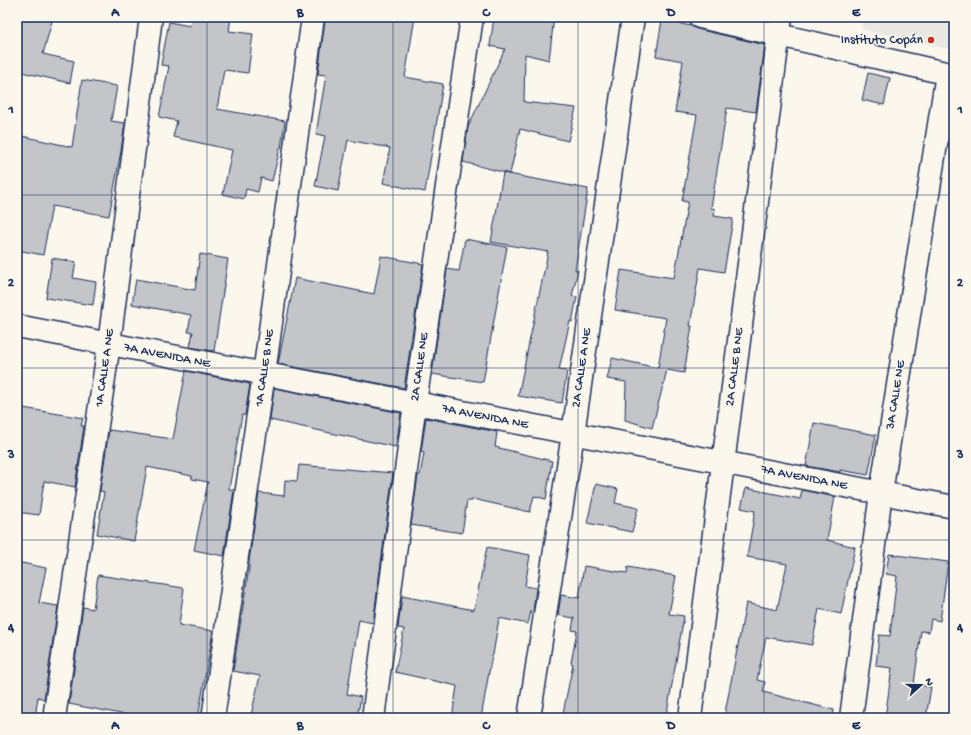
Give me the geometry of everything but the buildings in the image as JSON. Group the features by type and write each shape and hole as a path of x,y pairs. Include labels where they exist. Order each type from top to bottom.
{"street":[{"name":"1A CALLE A NE","path":"54,718 109,344 151,17"},
{"name":"1A CALLE B NE","path":"213,718 264,374 313,17"},
{"name":"2A CALLE NE","path":"373,718 415,403 472,17"},
{"name":"2A CALLE A NE","path":"529,718 573,434 633,17"},
{"path":"700,17 779,26 950,74"},
{"name":"2A CALLE B NE","path":"690,718 779,26"},
{"name":"3A CALLE NE","path":"851,718 881,493 950,74"},
{"name":"7A AVENIDA NE","path":"17,326 954,507"}],"shaded area":[{"name":"Instituto Copán","path":"863,17 954,17 954,50 861,29"}],"place":[{"name":"Instituto Copán","path":"931,40"}]}
